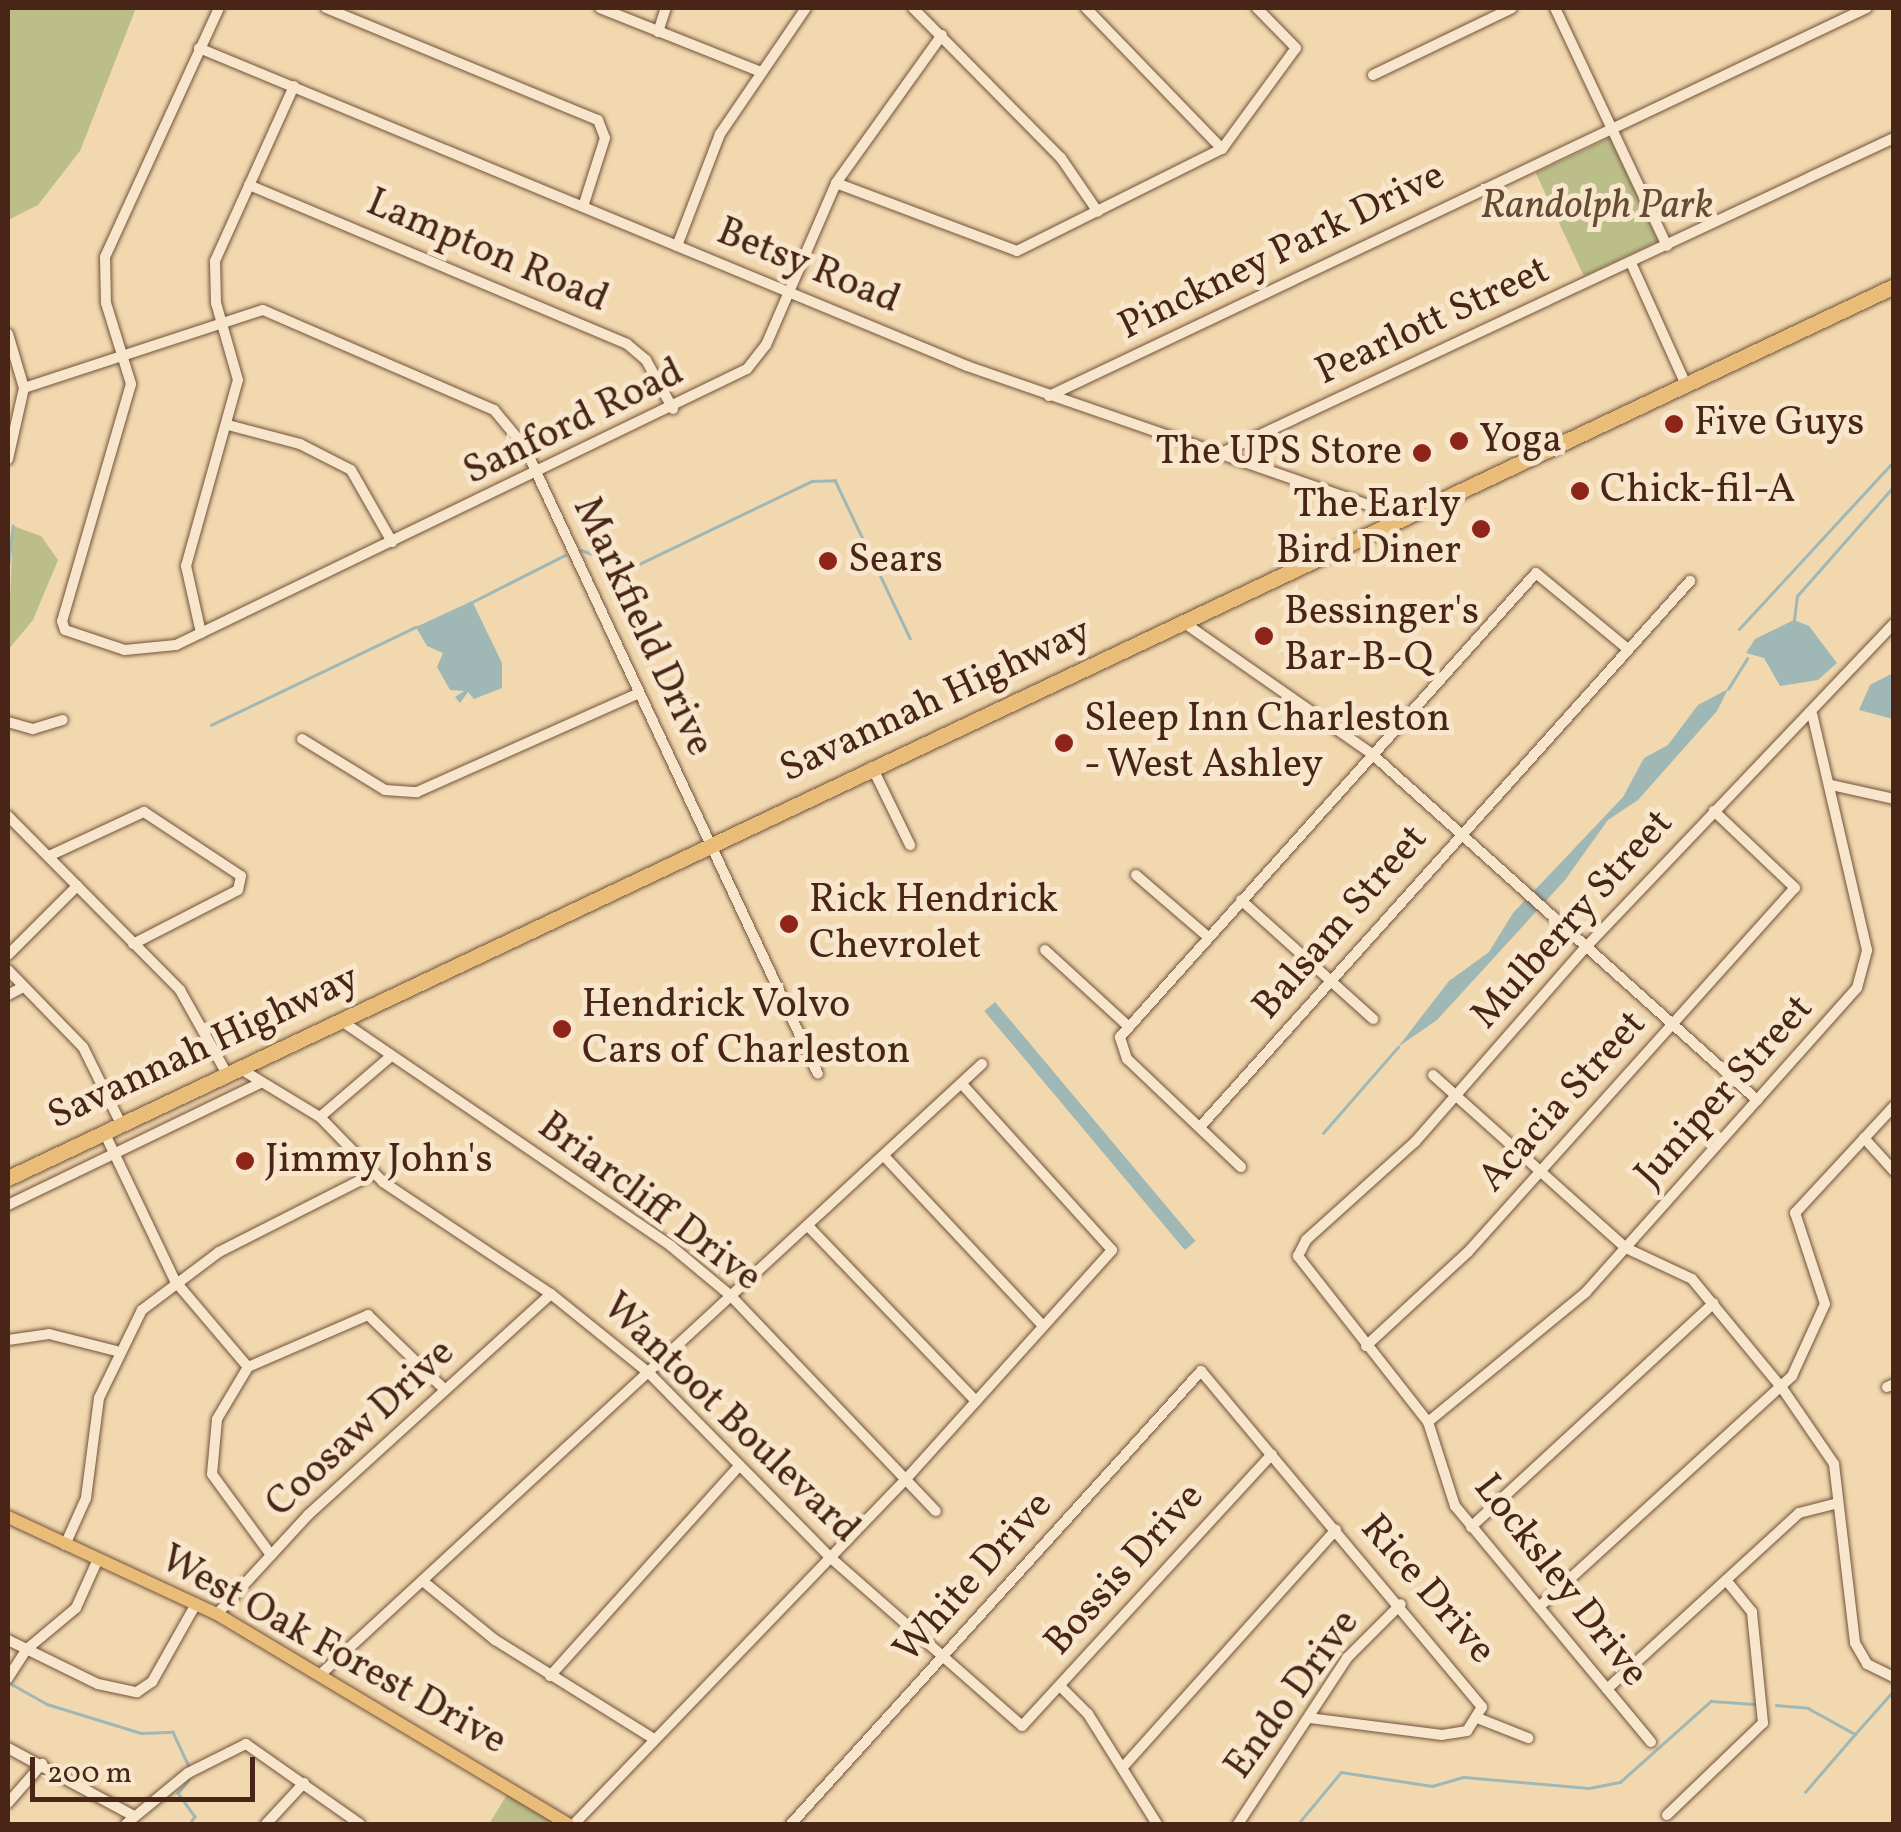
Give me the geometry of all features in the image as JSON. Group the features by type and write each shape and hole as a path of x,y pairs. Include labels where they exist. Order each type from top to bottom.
{"highway":[{"name":"Savannah Highway","path":"8,1178 871,766 1894,286"}],"main road":[{"name":"West Oak Forest Drive","path":"8,1517 218,1614 571,1824"}],"street":[{"path":"126,357 106,303 105,256 219,8"},
{"path":"326,8 598,120 606,138 584,208"},
{"path":"600,8 761,72"},
{"path":"658,32 666,8"},
{"path":"677,246 720,134 806,8"},
{"path":"913,8 1060,158 1098,212"},
{"path":"1086,8 1222,148"},
{"path":"836,183 1010,252 1222,148 1296,48 1256,8"},
{"path":"1373,75 1512,8"},
{"path":"1555,8 1667,246"},
{"name":"Pinckney Park Drive","path":"1049,396 1867,8"},
{"name":"Sanford Road","path":"126,357 129,397 65,630 146,652 201,633 672,409 747,369 790,292 836,183 942,35"},
{"name":"Betsy Road","path":"199,48 1049,396 1214,456 1402,517"},
{"path":"201,633 186,566 228,424 237,364 220,323 216,261 294,86"},
{"name":"Pearlott Street","path":"1214,456 1894,138"},
{"name":"Lampton Road","path":"249,185 627,344 646,360 672,409"},
{"path":"1631,263 1686,385"},
{"name":"Markfield Drive","path":"24,388 126,357 252,311 279,313 480,399 510,425 538,473 818,1074"},
{"path":"8,334 24,388 8,459"},
{"path":"228,424 300,444 351,470 392,542"},
{"path":"1241,1167 1119,1048 1129,1026 1536,573 1628,649"},
{"name":"Balsam Street","path":"1200,1127 1690,581"},
{"path":"1182,621 1372,754 1670,1028 1757,1100"},
{"name":"Mulberry Street","path":"1298,1256 1454,1097 1585,948 1894,624"},
{"path":"302,739 385,790 418,792 638,692"},
{"name":"Juniper Street","path":"1428,1422 1586,1292 1857,988 1866,966 1831,785 1812,714"},
{"path":"8,722 33,729 63,720"},
{"path":"871,766 910,845"},
{"path":"1831,785 1894,799"},
{"name":"Acacia Street","path":"1366,1346 1541,1174 1794,888 1714,811"},
{"path":"49,856 144,812 241,876 238,890 132,944"},
{"path":"8,816 180,990 233,1070"},
{"path":"1136,875 1208,937"},
{"path":"8,956 77,886"},
{"path":"1241,900 1373,1019"},
{"path":"1045,950 1129,1026"},
{"path":"8,970 82,1047 121,1124"},
{"path":"8,995 23,987"},
{"name":"Briarcliff Drive","path":"340,1020 671,1246 731,1296 936,1511"},
{"path":"320,1117 390,1057"},
{"path":"322,1673 810,1228 982,1064"},
{"name":"Wantoot Boulevard","path":"233,1070 262,1082 320,1117 373,1174 552,1294 649,1373 830,1558 1022,1726"},
{"path":"1433,1075 1626,1248 1692,1279 1782,1388 1830,1455 1862,1658 1894,1677"},
{"path":"8,1205 262,1082"},
{"path":"571,1824 906,1479 1112,1250 962,1084"},
{"path":"1539,1607 1782,1388 1803,1361 1826,1304 1795,1213 1894,1106"},
{"path":"104,1132 175,1281 248,1367"},
{"path":"1864,1138 1894,1171"},
{"path":"885,1157 1043,1326"},
{"path":"65,1545 86,1498 99,1398 116,1351 142,1310 175,1281 373,1174"},
{"path":"810,1228 976,1401"},
{"name":"Locksley Drive","path":"1298,1256 1428,1422 1446,1485 1470,1526 1651,1742"},
{"name":"Coosaw Drive","path":"218,1614 271,1555 552,1294"},
{"path":"1470,1526 1714,1303"},
{"path":"271,1555 212,1474 217,1419 248,1367 368,1315 445,1390"},
{"path":"8,1340 50,1334 116,1351"},
{"name":"Rice Drive","path":"1201,1371 1479,1698 1480,1718 1467,1731 1442,1735 1310,1718"},
{"name":"White Drive","path":"794,1820 1201,1371"},
{"name":"Bossis Drive","path":"1022,1726 1272,1454"},
{"path":"550,1676 739,1466"},
{"path":"1607,1689 1799,1514 1838,1504"},
{"path":"1123,1767 1336,1530"},
{"path":"8,1678 27,1649 76,1608 98,1559"},
{"path":"1667,1815 1763,1723 1752,1612 1726,1580"},
{"path":"424,1582 550,1676 654,1739"},
{"path":"8,1640 110,1689 138,1692 152,1682 196,1604"},
{"name":"Endo Drive","path":"1238,1824 1357,1645 1401,1604"},
{"path":"1060,1686 1123,1767 1155,1821 1142,1824"},
{"path":"1480,1718 1528,1738"},
{"path":"8,1748 42,1764 130,1820 236,1745 255,1745 360,1824"},
{"path":"8,1803 42,1764"},
{"path":"266,1824 304,1783"},
{"path":"794,1820 810,1824"}],"green space":[{"path":"8,8 136,8 80,151 38,205 8,220"},
{"name":"Randolph Park","path":"1610,138 1658,241 1584,276 1536,173"},
{"path":"13,526 41,536 58,560 33,620 8,650"},
{"path":"508,1793 558,1824 489,1824"}],"water":[{"path":"472,601 502,663 502,688 474,699 468,692 460,703 455,697 464,691 450,690 437,667 443,653 427,646 416,627"},
{"path":"1794,620 1809,626 1837,663 1818,680 1780,686 1764,658 1746,653 1755,639"},
{"path":"1893,673 1893,719 1859,710 1870,685"},
{"path":"1728,689 1717,711 1638,800 1608,820 1565,880 1437,1020 1398,1047 1449,981 1489,952 1513,913 1623,797 1644,758 1668,745 1698,705"},
{"path":"995,1002 1196,1241 1185,1250 984,1011"}],"waterway":[{"path":"1739,629 1894,461"},
{"path":"581,550 631,568 812,481 835,480 910,638"},
{"path":"1794,620 1797,596 1894,486"},
{"path":"8,565 13,526"},
{"path":"472,602 565,555"},
{"path":"211,725 416,627"},
{"path":"1728,689 1747,658"},
{"path":"1323,1133 1398,1047"},
{"path":"8,1682 47,1704 141,1733 173,1732 189,1767"},
{"path":"1776,1705 1808,1708 1855,1734 1894,1690"},
{"path":"1298,1824 1341,1772 1432,1786 1464,1777 1589,1788 1620,1782 1711,1701 1754,1704"},
{"path":"1805,1792 1855,1734"},
{"path":"189,1780 178,1793 195,1816 190,1824"}],"place":[{"name":"Five Guys","path":"1674,424"},
{"name":"Yoga","path":"1459,441"},
{"name":"The UPS Store","path":"1422,453"},
{"name":"Chick-fil-A","path":"1580,491"},
{"name":"The Early Bird Diner","path":"1481,529"},
{"name":"Sears","path":"828,561"},
{"name":"Bessinger's Bar-B-Q","path":"1264,636"},
{"name":"Sleep Inn Charleston - West Ashley","path":"1064,743"},
{"name":"Rick Hendrick Chevrolet","path":"789,924"},
{"name":"Hendrick Volvo Cars of Charleston","path":"562,1029"},
{"name":"Jimmy John's","path":"245,1161"}]}
